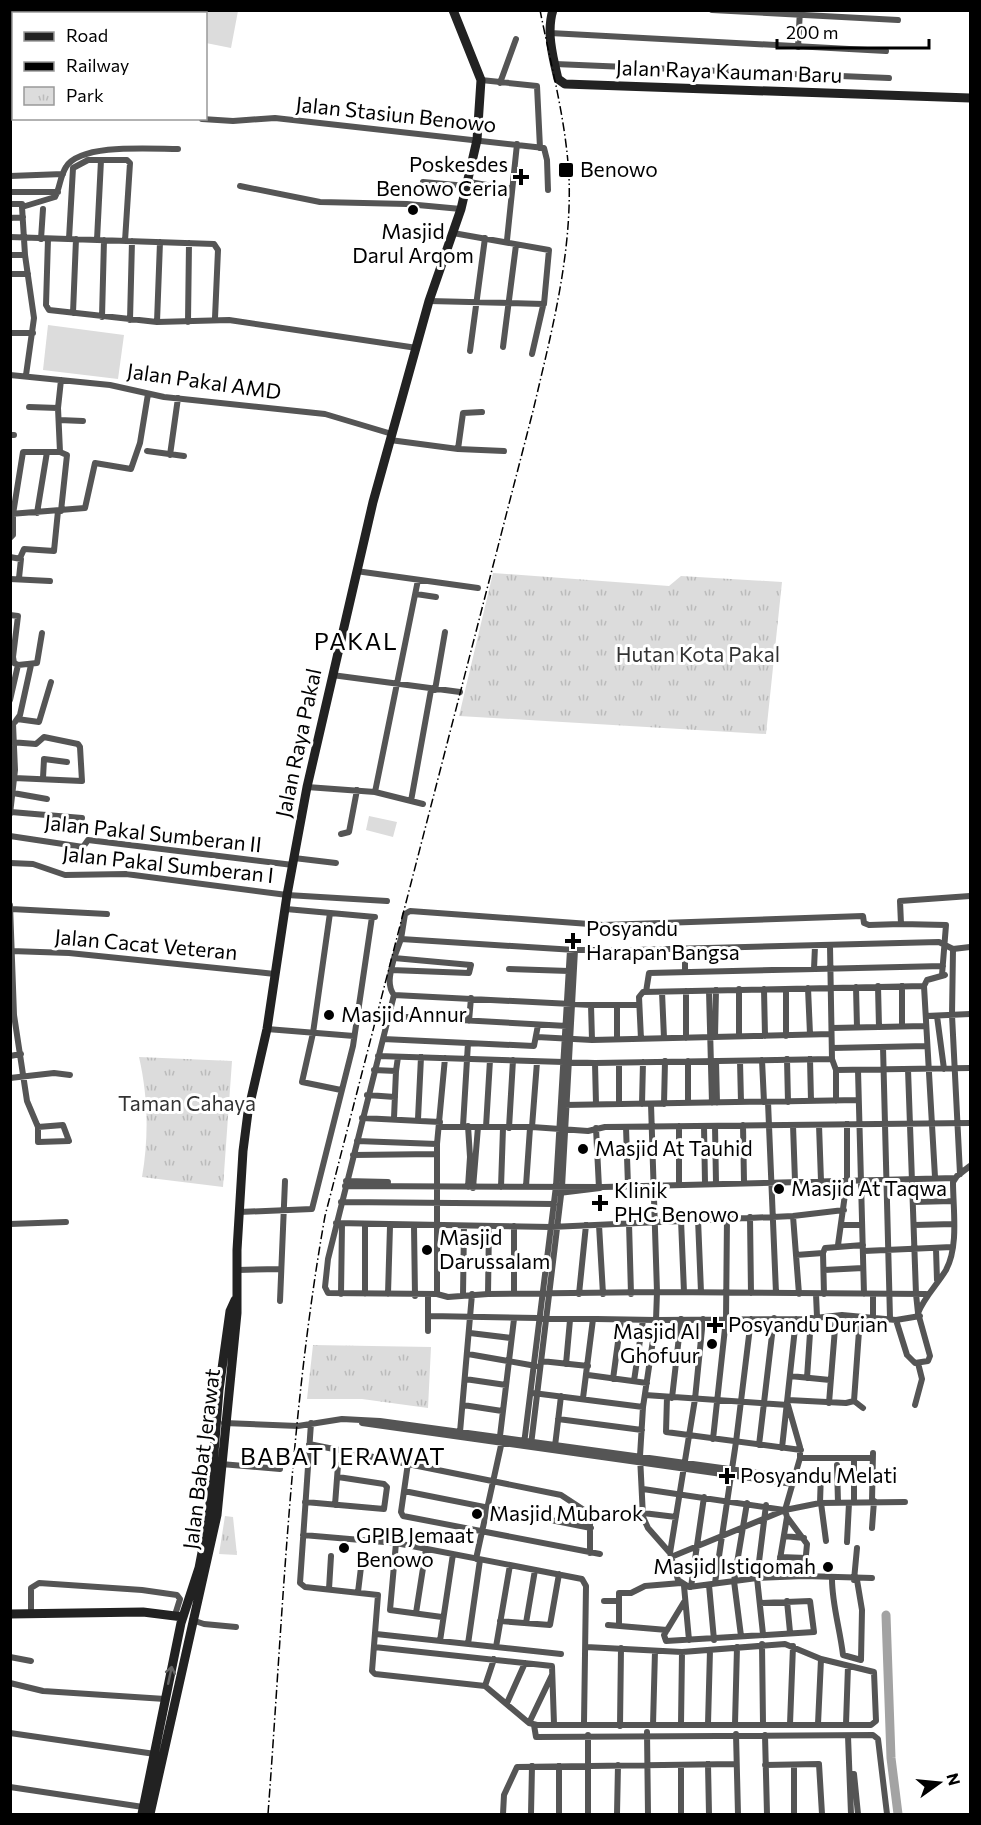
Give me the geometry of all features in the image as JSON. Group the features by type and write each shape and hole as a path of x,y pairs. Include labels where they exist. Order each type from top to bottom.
{"main road":[{"path":"453,10 481,80"},
{"name":"Jalan Raya Kauman Baru","path":"553,10 550,33 558,79 572,85 970,98"},
{"name":"Jalan Raya Pakal","path":"256,1081 267,1029 269,973 286,909 284,894 293,862 332,675 391,437 429,301 468,184 477,140 481,80"},
{"name":"Jalan Babat Jerawat","path":"181,1617 203,1582 216,1520 224,1422 233,1357 243,1151 256,1081"},
{"name":"Jalan Babat Jerawat","path":"181,1617 199,1568 209,1516 220,1382 230,1311 235,1300"},
{"path":"10,1614 143,1612 181,1617"},
{"path":"142,1810 162,1698 181,1617"},
{"path":"142,1810 181,1617"}],"street":[{"path":"155,10 170,12"},
{"path":"712,10 898,20"},
{"path":"798,47 799,13"},
{"path":"550,33 886,51"},
{"path":"500,83 516,39"},
{"path":"555,64 889,78"},
{"path":"481,80 539,88 540,148 546,150 548,190"},
{"name":"Jalan Stasiun Benowo","path":"207,118 233,121 275,118 540,148"},
{"path":"507,240 517,144"},
{"path":"10,204 22,206 53,199 58,192 63,174 74,158 88,152 178,149"},
{"path":"73,313 73,170 88,160 129,161 125,241"},
{"path":"101,160 102,317"},
{"path":"10,176 63,174"},
{"path":"423,182 512,189"},
{"path":"240,186 320,202 407,204 461,209"},
{"path":"10,192 58,192"},
{"path":"21,192 23,237 33,301 33,333 26,375"},
{"path":"43,209 46,305 49,310 157,322 188,322 215,318 417,348"},
{"path":"10,218 23,217"},
{"path":"453,233 507,240 516,245 550,250 543,306 532,354"},
{"path":"10,237 214,244 218,247 215,318"},
{"path":"470,351 485,238"},
{"path":"130,320 132,241"},
{"path":"157,322 160,242"},
{"path":"188,322 189,243"},
{"path":"503,347 516,245"},
{"path":"10,255 25,255"},
{"path":"10,274 28,274"},
{"path":"429,301 543,306"},
{"path":"10,333 33,333"},
{"name":"Jalan Pakal AMD","path":"10,375 110,385 148,394 326,414 391,437 458,449 504,451"},
{"path":"60,452 58,408 61,380"},
{"path":"12,516 37,513 58,514 87,506 95,462 132,468 140,443 148,394"},
{"path":"170,455 178,398"},
{"path":"29,407 58,408"},
{"path":"458,449 463,413 482,412"},
{"path":"59,420 82,421"},
{"path":"10,538 14,535 12,516 23,452 28,450 60,452 67,455 54,551 24,549 20,558 19,578"},
{"path":"147,451 184,456"},
{"path":"37,513 47,452"},
{"path":"10,557 20,558"},
{"path":"356,571 478,588"},
{"path":"10,579 50,581"},
{"path":"375,792 418,580"},
{"path":"416,594 436,597"},
{"path":"10,615 18,616 14,663 36,665 39,660 42,633"},
{"path":"411,801 445,632"},
{"path":"10,700 18,664"},
{"path":"32,665 14,722 12,742 14,778 11,813 82,818"},
{"path":"332,675 397,686 460,692"},
{"path":"14,722 39,722 51,682"},
{"path":"12,742 36,744 44,737 78,744 82,782 14,778"},
{"path":"43,778 44,759 67,762"},
{"path":"308,787 375,792 423,804"},
{"path":"341,834 350,832 357,790"},
{"path":"13,793 47,799"},
{"name":"Jalan Pakal Sumberan II","path":"10,836 83,847 88,840 293,862 336,862"},
{"name":"Jalan Pakal Sumberan I","path":"10,862 33,864 65,874 126,874 284,894 387,901"},
{"path":"901,924 900,901 970,896"},
{"path":"38,1127 63,1125 69,1141 38,1142 38,1127 27,1101 21,1054 14,1036 11,999 11,909 107,914"},
{"path":"239,1212 312,1209 354,1036 373,917 286,909"},
{"path":"340,1294 341,1202 394,994 389,985 391,970 401,939 405,914 410,911 603,926 863,916 866,925 946,925 942,975"},
{"path":"330,913 313,1033 302,1083 341,1090"},
{"path":"401,939 572,950 939,942 953,949 970,947"},
{"path":"814,969 815,946"},
{"path":"830,946 832,1059 836,1070 836,1101"},
{"path":"685,971 686,949"},
{"path":"919,1314 926,1294 946,1268 952,1247 953,1201 957,1176 952,1015 953,949"},
{"path":"569,1004 569,971 572,950"},
{"path":"528,1442 559,1190 572,950"},
{"name":"Jalan Cacat Veteran","path":"12,951 69,953 269,973"},
{"path":"391,970 470,973 469,963 394,958"},
{"path":"644,992 648,974 685,971 943,966"},
{"path":"509,969 569,971"},
{"path":"935,1178 924,986 927,980 942,975 952,975"},
{"path":"878,986 879,1027"},
{"path":"902,986 902,1026"},
{"path":"641,1039 639,996 644,992 924,986"},
{"path":"856,987 857,1027"},
{"path":"808,988 810,1035"},
{"path":"764,989 765,1036"},
{"path":"786,989 786,1036"},
{"path":"713,990 714,1103"},
{"path":"739,1036 740,990"},
{"path":"686,991 686,1038"},
{"path":"662,992 664,1038"},
{"path":"394,994 591,1005 639,1005"},
{"path":"469,1021 471,998"},
{"path":"591,1005 592,1040"},
{"path":"617,1005 617,1039"},
{"path":"926,1016 970,1014"},
{"path":"389,1016 568,1026"},
{"path":"937,1016 944,1069"},
{"path":"383,1039 534,1046 538,1025"},
{"path":"537,1037 592,1040 786,1036 810,1035 857,1027 925,1026"},
{"path":"267,1029 354,1036"},
{"path":"468,1043 465,1126 473,1186"},
{"path":"832,1048 927,1046"},
{"path":"883,1047 890,1294 893,1319 907,1355 913,1362 918,1363 927,1362 930,1358 916,1294 908,1070"},
{"path":"10,1056 21,1054"},
{"path":"378,1056 595,1064 832,1059"},
{"path":"394,1118 398,1057"},
{"path":"418,1119 421,1057"},
{"path":"437,1294 437,1144 445,1058"},
{"path":"787,1059 788,1102"},
{"path":"810,1059 811,1101"},
{"path":"473,1186 490,1060"},
{"path":"501,1186 513,1060"},
{"path":"762,1060 770,1125 770,1181 776,1293"},
{"path":"664,1104 665,1061"},
{"path":"688,1061 688,1102"},
{"path":"740,1061 741,1102"},
{"path":"526,1186 537,1062"},
{"path":"642,1104 643,1062"},
{"path":"619,1063 619,1104"},
{"path":"595,1064 596,1104"},
{"path":"836,1070 970,1068"},
{"path":"374,1070 396,1071"},
{"path":"858,1070 864,1294"},
{"path":"10,1078 54,1073 70,1075"},
{"path":"367,1095 395,1097"},
{"path":"563,1105 858,1100"},
{"path":"651,1104 657,1292 656,1320 643,1407 640,1459 643,1513 648,1528 671,1555"},
{"path":"362,1118 418,1119 439,1124 465,1126 588,1131 597,1128 626,1127 970,1123"},
{"path":"838,1245 847,1180 847,1124"},
{"path":"743,1125 744,1182"},
{"path":"793,1125 795,1181"},
{"path":"819,1125 821,1181"},
{"path":"679,1126 679,1183"},
{"path":"704,1126 705,1183"},
{"path":"715,1126 716,1183"},
{"path":"626,1127 628,1186"},
{"path":"597,1128 600,1187"},
{"path":"357,1142 437,1144"},
{"path":"353,1155 437,1154"},
{"path":"346,1184 526,1186 559,1190 679,1183 935,1178 957,1176 970,1166"},
{"path":"280,1301 285,1181"},
{"path":"554,1227 554,1204 559,1190"},
{"path":"913,1202 953,1201"},
{"path":"341,1202 554,1204"},
{"path":"339,1223 365,1226 554,1227 793,1216 844,1210"},
{"path":"793,1216 799,1294"},
{"path":"750,1217 751,1293"},
{"path":"713,1439 726,1319 727,1218"},
{"path":"698,1219 701,1292"},
{"path":"681,1220 684,1292"},
{"path":"10,1224 66,1222"},
{"path":"339,1223 325,1287 328,1293 415,1296 437,1294 448,1297 488,1293 926,1294"},
{"path":"629,1223 631,1294"},
{"path":"914,1226 954,1224"},
{"path":"599,1225 603,1294"},
{"path":"842,1225 862,1225"},
{"path":"365,1226 365,1294"},
{"path":"388,1294 390,1226"},
{"path":"414,1226 415,1296"},
{"path":"463,1295 464,1226"},
{"path":"488,1293 489,1226"},
{"path":"514,1226 514,1293"},
{"path":"579,1294 586,1226"},
{"path":"807,1378 814,1318 824,1270 825,1248 838,1245 888,1250 952,1247"},
{"path":"936,1248 938,1280"},
{"path":"796,1255 823,1253"},
{"path":"824,1270 863,1268"},
{"path":"237,1270 281,1269"},
{"path":"460,1433 472,1294"},
{"path":"873,1294 873,1319"},
{"path":"428,1295 428,1331"},
{"path":"429,1316 471,1319 656,1320 796,1319 836,1316 893,1319 919,1314"},
{"path":"829,1403 836,1316"},
{"path":"854,1401 860,1317"},
{"path":"759,1445 774,1318"},
{"path":"468,1644 478,1559 501,1438 502,1411 514,1319"},
{"path":"584,1398 593,1319"},
{"path":"681,1319 664,1431 782,1448 801,1454 854,1458 872,1456 872,1528"},
{"path":"689,1640 682,1585 674,1573 671,1555 695,1399 703,1319"},
{"path":"714,1640 712,1584 736,1442 751,1319"},
{"path":"782,1448 796,1319"},
{"path":"566,1364 570,1320"},
{"path":"612,1379 621,1320"},
{"path":"634,1381 643,1320"},
{"path":"470,1333 511,1338"},
{"path":"468,1354 538,1365 588,1366"},
{"path":"915,1405 922,1379 918,1363"},
{"path":"588,1375 647,1383"},
{"path":"790,1376 830,1380"},
{"path":"465,1380 506,1384"},
{"path":"534,1393 643,1407"},
{"path":"645,1395 764,1406 788,1402 854,1401 863,1408"},
{"path":"555,1447 561,1396"},
{"path":"777,1577 786,1513 801,1454 788,1402"},
{"path":"463,1405 502,1411"},
{"path":"558,1419 642,1430"},
{"path":"224,1422 295,1426 338,1420 403,1425 794,1481"},
{"path":"311,1423 300,1583 305,1587 376,1593 379,1597 372,1671 375,1674 484,1686 507,1703 533,1728 536,1737 588,1735 681,1724 871,1725 876,1721 874,1672 821,1659 793,1646 762,1644 682,1652 586,1647"},
{"path":"309,1444 408,1462 492,1482 561,1495 589,1513 590,1553"},
{"path":"847,1542 854,1458"},
{"path":"408,1462 401,1512 403,1516 600,1554"},
{"path":"221,1464 280,1469"},
{"path":"335,1505 338,1465"},
{"path":"837,1466 838,1503"},
{"path":"821,1472 821,1503 826,1541"},
{"path":"305,1502 382,1510 387,1487 384,1484 338,1477"},
{"path":"643,1489 766,1506 786,1513 807,1545 804,1576"},
{"path":"404,1491 591,1528"},
{"path":"691,1587 704,1497"},
{"path":"671,1555 764,1519 821,1503 902,1502"},
{"path":"741,1636 734,1581 747,1503"},
{"path":"763,1634 757,1578 766,1506"},
{"path":"643,1513 676,1517"},
{"path":"303,1535 396,1543 582,1579 585,1583 586,1647 584,1723"},
{"path":"784,1536 804,1538"},
{"path":"396,1543 388,1607 391,1611 442,1617"},
{"path":"832,1579 832,1601 840,1624 843,1655 861,1660 862,1610 856,1580 856,1548"},
{"path":"416,1613 426,1549"},
{"path":"440,1641 453,1554"},
{"path":"329,1589 331,1556"},
{"path":"780,1557 807,1558"},
{"path":"358,1592 362,1559"},
{"path":"496,1647 510,1565"},
{"path":"525,1623 535,1570"},
{"path":"500,1621 550,1624 559,1574"},
{"path":"619,1625 619,1593 631,1593 644,1587 682,1585 691,1587 777,1577 804,1576 856,1580 870,1578"},
{"path":"31,1615 31,1588 39,1583 142,1590 177,1595 180,1599 181,1617 204,1624 236,1627"},
{"path":"604,1601 618,1601"},
{"path":"787,1601 790,1632"},
{"path":"684,1602 667,1630 664,1637 666,1641 714,1640 790,1632 801,1634 815,1630 810,1602 760,1603"},
{"path":"608,1625 667,1630"},
{"path":"375,1635 561,1654"},
{"path":"762,1644 763,1724"},
{"path":"374,1646 552,1666 554,1724"},
{"path":"790,1724 793,1646"},
{"path":"735,1724 737,1647"},
{"path":"620,1725 621,1648"},
{"path":"708,1724 710,1650"},
{"path":"648,1815 648,1729 655,1651"},
{"path":"681,1724 682,1652"},
{"path":"10,1658 30,1660"},
{"path":"484,1686 494,1659"},
{"path":"818,1724 821,1659"},
{"path":"507,1703 525,1663"},
{"path":"846,1724 848,1666"},
{"path":"533,1728 553,1673"},
{"path":"10,1683 43,1691 162,1698"},
{"path":"533,1728 554,1724 584,1723 736,1734 876,1735 887,1815"},
{"path":"10,1733 151,1753"},
{"path":"736,1734 738,1815"},
{"path":"588,1735 588,1815"},
{"path":"765,1735 767,1815"},
{"path":"849,1736 853,1795 858,1815"},
{"path":"708,1764 709,1815"},
{"path":"503,1815 504,1795 515,1769 532,1766 736,1764"},
{"path":"765,1765 817,1764 820,1766 822,1815"},
{"path":"617,1815 618,1765"},
{"path":"794,1765 794,1815"},
{"path":"531,1815 532,1766"},
{"path":"559,1815 560,1766"},
{"path":"681,1766 681,1815"},
{"path":"10,1787 142,1810"},
{"path":"851,1815 853,1795"}],"green space":[{"path":"238,11 231,48 207,43 207,12 177,12"},
{"path":"48,325 124,335 118,379 43,370"},
{"name":"Hutan Kota Pakal","path":"493,573 669,586 681,576 782,582 766,734 459,716"},
{"path":"369,816 397,822 393,837 366,830"},
{"name":"Taman Cahaya","path":"139,1057 232,1061 223,1187 142,1177 146,1147 146,1117"},
{"path":"313,1345 431,1347 428,1408 362,1399 307,1399"},
{"path":"225,1516 233,1517 237,1555 219,1554"}],"waterway":[{"path":"886,1615 891,1758 898,1814"}],"railway":[{"path":"268,1814 283,1589 303,1365 325,1216 533,411 564,265 569,177 561,114 540,10"}],"place":[{"name":"Benowo","path":"566,170"},
{"name":"Poskesdes Benowo Ceria","path":"521,177"},
{"name":"Masjid Darul Arqom","path":"413,210"},
{"name":"Posyandu Harapan Bangsa","path":"573,941"},
{"name":"Masjid Annur","path":"329,1015"},
{"name":"Masjid At Tauhid","path":"583,1149"},
{"name":"Masjid At Taqwa","path":"779,1189"},
{"name":"Klinik PHC Benowo","path":"600,1203"},
{"name":"Masjid Darussalam","path":"427,1250"},
{"name":"Posyandu Durian","path":"715,1325"},
{"name":"Masjid Al Ghofuur","path":"712,1344"},
{"name":"Posyandu Melati","path":"727,1476"},
{"name":"Masjid Mubarok","path":"477,1514"},
{"name":"GPIB Jemaat Benowo","path":"344,1548"},
{"name":"Masjid Istiqomah","path":"828,1567"}],"district":[{"name":"PAKAL","path":"356,642"},
{"name":"BABAT JERAWAT","path":"343,1457"}]}
